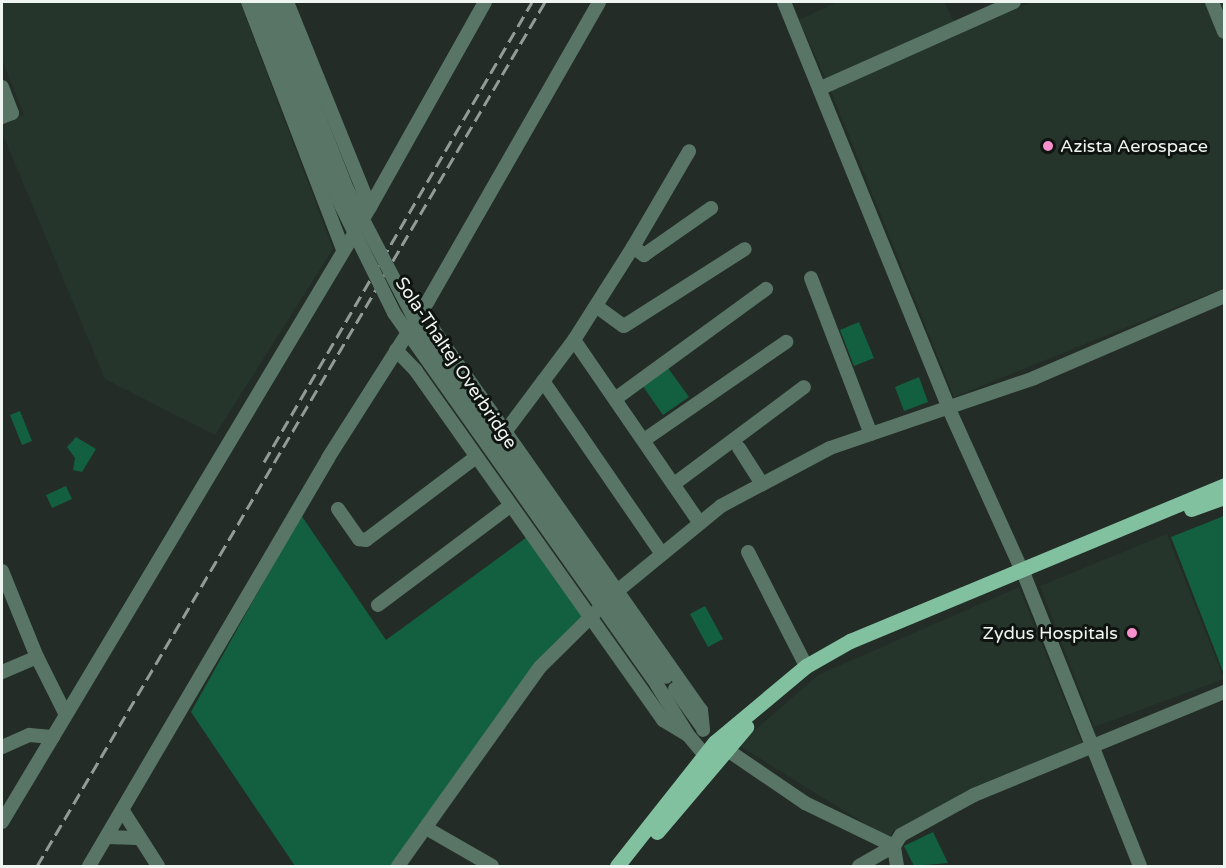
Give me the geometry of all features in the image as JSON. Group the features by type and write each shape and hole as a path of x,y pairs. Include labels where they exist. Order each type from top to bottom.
{"main road":[{"path":"720,745 815,672 854,649 1224,484"},
{"path":"630,867 720,745 806,666 850,641 1023,572 1224,497"},
{"path":"617,867 709,760"}],"street":[{"path":"248,2 343,250"},
{"name":"Sola-Thaltej Overbridge","path":"260,2 337,197 394,313 662,681"},
{"name":"Sola-Thaltej Overbridge","path":"274,2 347,189 420,329 662,681"},
{"path":"287,2 370,207"},
{"path":"2,822 65,713 370,207 485,2"},
{"path":"89,867 328,458 421,312 599,2"},
{"path":"784,2 821,88 949,409 1023,572 1140,867"},
{"path":"821,88 1014,2"},
{"path":"1212,2 1224,32"},
{"path":"2,87 12,113 2,117"},
{"path":"505,432 574,340 633,247 689,152"},
{"path":"633,247 644,255 711,208"},
{"path":"596,306 624,326 745,249"},
{"path":"811,278 872,434"},
{"path":"615,399 766,289"},
{"path":"398,867 540,667 616,592 721,506 830,448 1034,378 1224,296"},
{"path":"421,312 701,710 703,730"},
{"path":"574,340 700,523"},
{"path":"644,440 786,342"},
{"path":"396,350 416,371 663,720 688,735"},
{"path":"543,381 662,554"},
{"path":"674,484 804,387"},
{"path":"739,448 762,484"},
{"path":"338,509 359,539 366,540 477,457"},
{"path":"378,605 510,506"},
{"path":"748,552 806,666"},
{"path":"2,571 37,657 65,713"},
{"path":"2,672 37,657"},
{"path":"662,681 703,730 720,745 805,803 894,846"},
{"path":"662,681 688,735 709,760"},
{"path":"859,867 894,846 901,835 974,795 1224,692"},
{"path":"2,747 29,735 53,737"},
{"path":"123,811 137,838 158,867"},
{"path":"426,828 492,867"},
{"path":"107,837 137,838"},
{"path":"894,846 897,867"}],"shaded area":[{"path":"2,2 240,2 333,249 215,435 105,379 2,132 2,124 24,115 2,59"},
{"path":"837,2 944,2 954,22 826,79 799,20"},
{"path":"1032,2 1224,2 1224,288 954,397 831,91"},
{"name":"Zydus Hospitals","path":"1167,534 1224,679 1094,727 1040,586"},
{"path":"1019,587 1082,743 979,786 892,832 890,839 738,745 818,675"}],"green space":[{"path":"859,322 874,358 854,366 840,330"},
{"path":"668,368 689,397 663,415 642,385"},
{"path":"919,377 928,402 904,411 895,387"},
{"path":"20,411 32,441 22,445 10,415"},
{"path":"76,437 96,449 82,472 73,470 75,458 67,447"},
{"path":"66,486 72,499 52,508 46,495"},
{"path":"301,515 386,640 527,537 584,619 395,866 295,866 191,712"},
{"path":"1224,516 1224,674 1171,537"},
{"path":"705,606 723,639 708,647 690,614"},
{"path":"933,832 948,863 914,866 904,846"}],"railway":[{"path":"264,462 532,2"},
{"path":"37,866 545,2"}],"place":[{"name":"Azista Aerospace","path":"1048,146"},
{"name":"Zydus Hospitals","path":"1132,633"}]}
